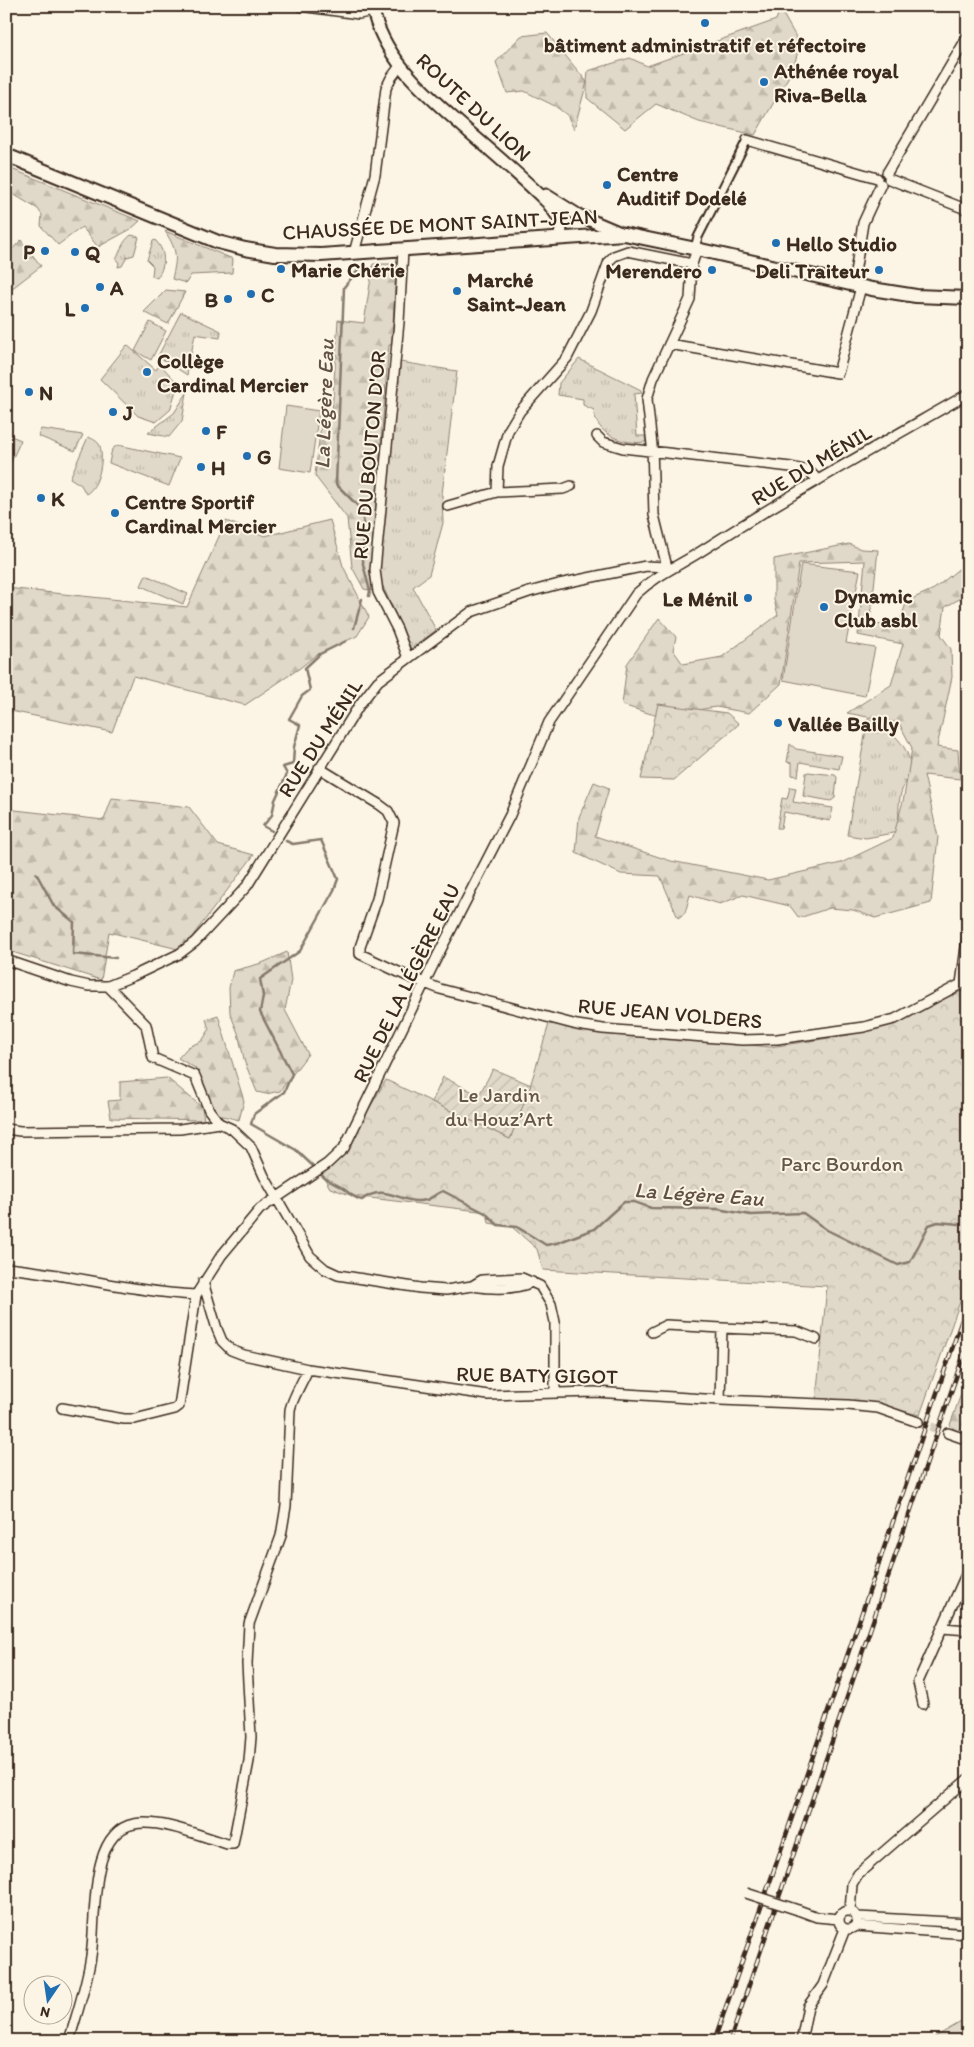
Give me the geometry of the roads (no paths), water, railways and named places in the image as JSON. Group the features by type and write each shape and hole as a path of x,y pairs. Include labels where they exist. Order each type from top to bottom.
{"main road":[{"name":"CHAUSSÉE DE MONT SAINT-JEAN","path":"6,154 218,242 245,249 284,254 354,253 624,234 857,286 916,296 968,298"}],"street":[{"path":"300,6 359,14 372,9"},
{"name":"ROUTE DU LION","path":"372,9 390,50 400,66 425,93 526,181 547,202 562,223 563,229 560,238"},
{"path":"888,176 968,36"},
{"path":"354,253 375,175 386,88 400,66"},
{"path":"670,568 654,515 652,450 647,399 651,384 690,299 692,264 698,237 747,140 879,181"},
{"path":"669,344 838,373 857,286 863,223 879,181 880,173 968,210"},
{"name":"ROUTE DU LION","path":"526,181 578,215 624,234"},
{"path":"578,215 579,236"},
{"name":"RUE DU BOUTON D'OR","path":"403,250 399,322 375,570 378,592 397,630 408,658"},
{"path":"497,492 498,466 508,431 520,411 567,358 591,311 609,261 614,256 628,251 692,264"},
{"name":"RUE DU MÉNIL","path":"108,986 179,954 221,916 247,886 260,867 272,844 368,692 378,681 471,612 521,594 559,584 646,566 670,568 968,394"},
{"path":"597,436 603,442 613,445 791,467 808,471 818,480"},
{"path":"448,506 497,492 563,489 571,486"},
{"name":"RUE DE LA LÉGÈRE EAU","path":"196,1295 221,1256 260,1209 327,1164 344,1148 510,815 549,722 636,594 670,568"},
{"name":"RUE JEAN VOLDERS","path":"320,768 380,805 388,811 394,822 377,900 360,947 360,954 440,989 577,1025 603,1029 742,1040 777,1039 854,1028 895,1019 964,983"},
{"path":"964,983 968,932"},
{"path":"6,960 71,982 89,986 108,986 146,1025 153,1058 195,1076 209,1110 220,1123 237,1133 251,1147 264,1176 310,1256 325,1269 338,1275 420,1288 446,1290 472,1286 482,1280 522,1278 540,1286 551,1304 554,1322 555,1393"},
{"path":"6,1129 20,1131 180,1129 220,1123"},
{"path":"6,1268 87,1279 168,1294 196,1295 181,1402 175,1409 135,1419 124,1419 62,1408"},
{"name":"RUE BATY GIGOT","path":"203,1282 217,1329 222,1341 231,1350 244,1355 308,1369 488,1395 595,1392 720,1400 848,1405 878,1408 918,1422"},
{"path":"652,1332 666,1325 796,1331 816,1339"},
{"path":"720,1400 722,1328"},
{"path":"69,2041 92,1956 98,1874 107,1846 119,1830 135,1824 167,1826 227,1844 233,1844 249,1761 251,1737 247,1664 249,1624 281,1536 286,1506 291,1403 301,1388 308,1369"},
{"path":"948,1433 966,1439"},
{"path":"923,1704 918,1682 968,1570"},
{"path":"942,1628 968,1630"},
{"path":"968,1780 858,1874 852,1884 850,1911 857,1921 968,1934"},
{"path":"746,1893 810,1914 839,1920"},
{"path":"844,1929 840,1925 839,1920 843,1913 850,1911"},
{"path":"807,2041 802,2036 804,2014 823,1985 844,1929 857,1921 968,1923"}],"waterway":[{"name":"La Légère Eau","path":"361,267 344,287 336,484 362,510 364,527 363,564 370,591 369,596"},
{"path":"354,628 362,599"},
{"name":"La Légère Eau","path":"272,831 263,826 272,815 275,800 287,774 283,767 293,764 294,747 300,725 289,719 302,696 310,690 305,668 320,654 346,641"},
{"name":"La Légère Eau","path":"286,841 293,844 321,840 338,879 334,890 300,951 260,979 263,996 260,1012 292,1074 284,1092 254,1114 251,1124 296,1150 313,1166"},
{"path":"36,873 54,906 74,922 73,954 116,958"},
{"name":"La Légère Eau","path":"321,1175 362,1200 371,1195 386,1193 417,1201 426,1200 443,1191 485,1213 498,1225 517,1227 546,1245 557,1243 594,1229 624,1202 634,1202 651,1208 717,1209 751,1215 803,1213 827,1230 898,1265 910,1262 929,1225 938,1222 959,1224"}],"tunnel":[{"path":"918,1422 948,1433"}],"railway":[{"path":"714,2041 968,1302"},
{"path":"730,2041 968,1342"}],"place":[{"name":"bâtiment administratif et réfectoire","path":"705,23"},
{"name":"Athénée royal Riva-Bella","path":"764,82"},
{"name":"Centre Auditif Dodelé","path":"607,185"},
{"name":"Hello Studio","path":"776,243"},
{"name":"P","path":"45,251"},
{"name":"Q","path":"75,252"},
{"name":"Marie Chérie","path":"281,269"},
{"name":"Merendero","path":"712,270"},
{"name":"Deli Traiteur","path":"879,270"},
{"name":"A","path":"100,287"},
{"name":"Marché Saint-Jean","path":"457,291"},
{"name":"C","path":"251,294"},
{"name":"B","path":"228,299"},
{"name":"L","path":"85,308"},
{"name":"Collège Cardinal Mercier","path":"147,372"},
{"name":"N","path":"29,392"},
{"name":"J","path":"113,412"},
{"name":"F","path":"206,431"},
{"name":"G","path":"247,456"},
{"name":"H","path":"201,467"},
{"name":"K","path":"41,498"},
{"name":"Centre Sportif Cardinal Mercier","path":"115,513"},
{"name":"Le Ménil","path":"748,598"},
{"name":"Dynamic Club asbl","path":"824,607"},
{"name":"Vallée Bailly","path":"778,723"}],"park label":[{"name":"Le Jardin du Houz’Art","path":"499,1106"},
{"name":"Parc Bourdon","path":"842,1163"}]}
